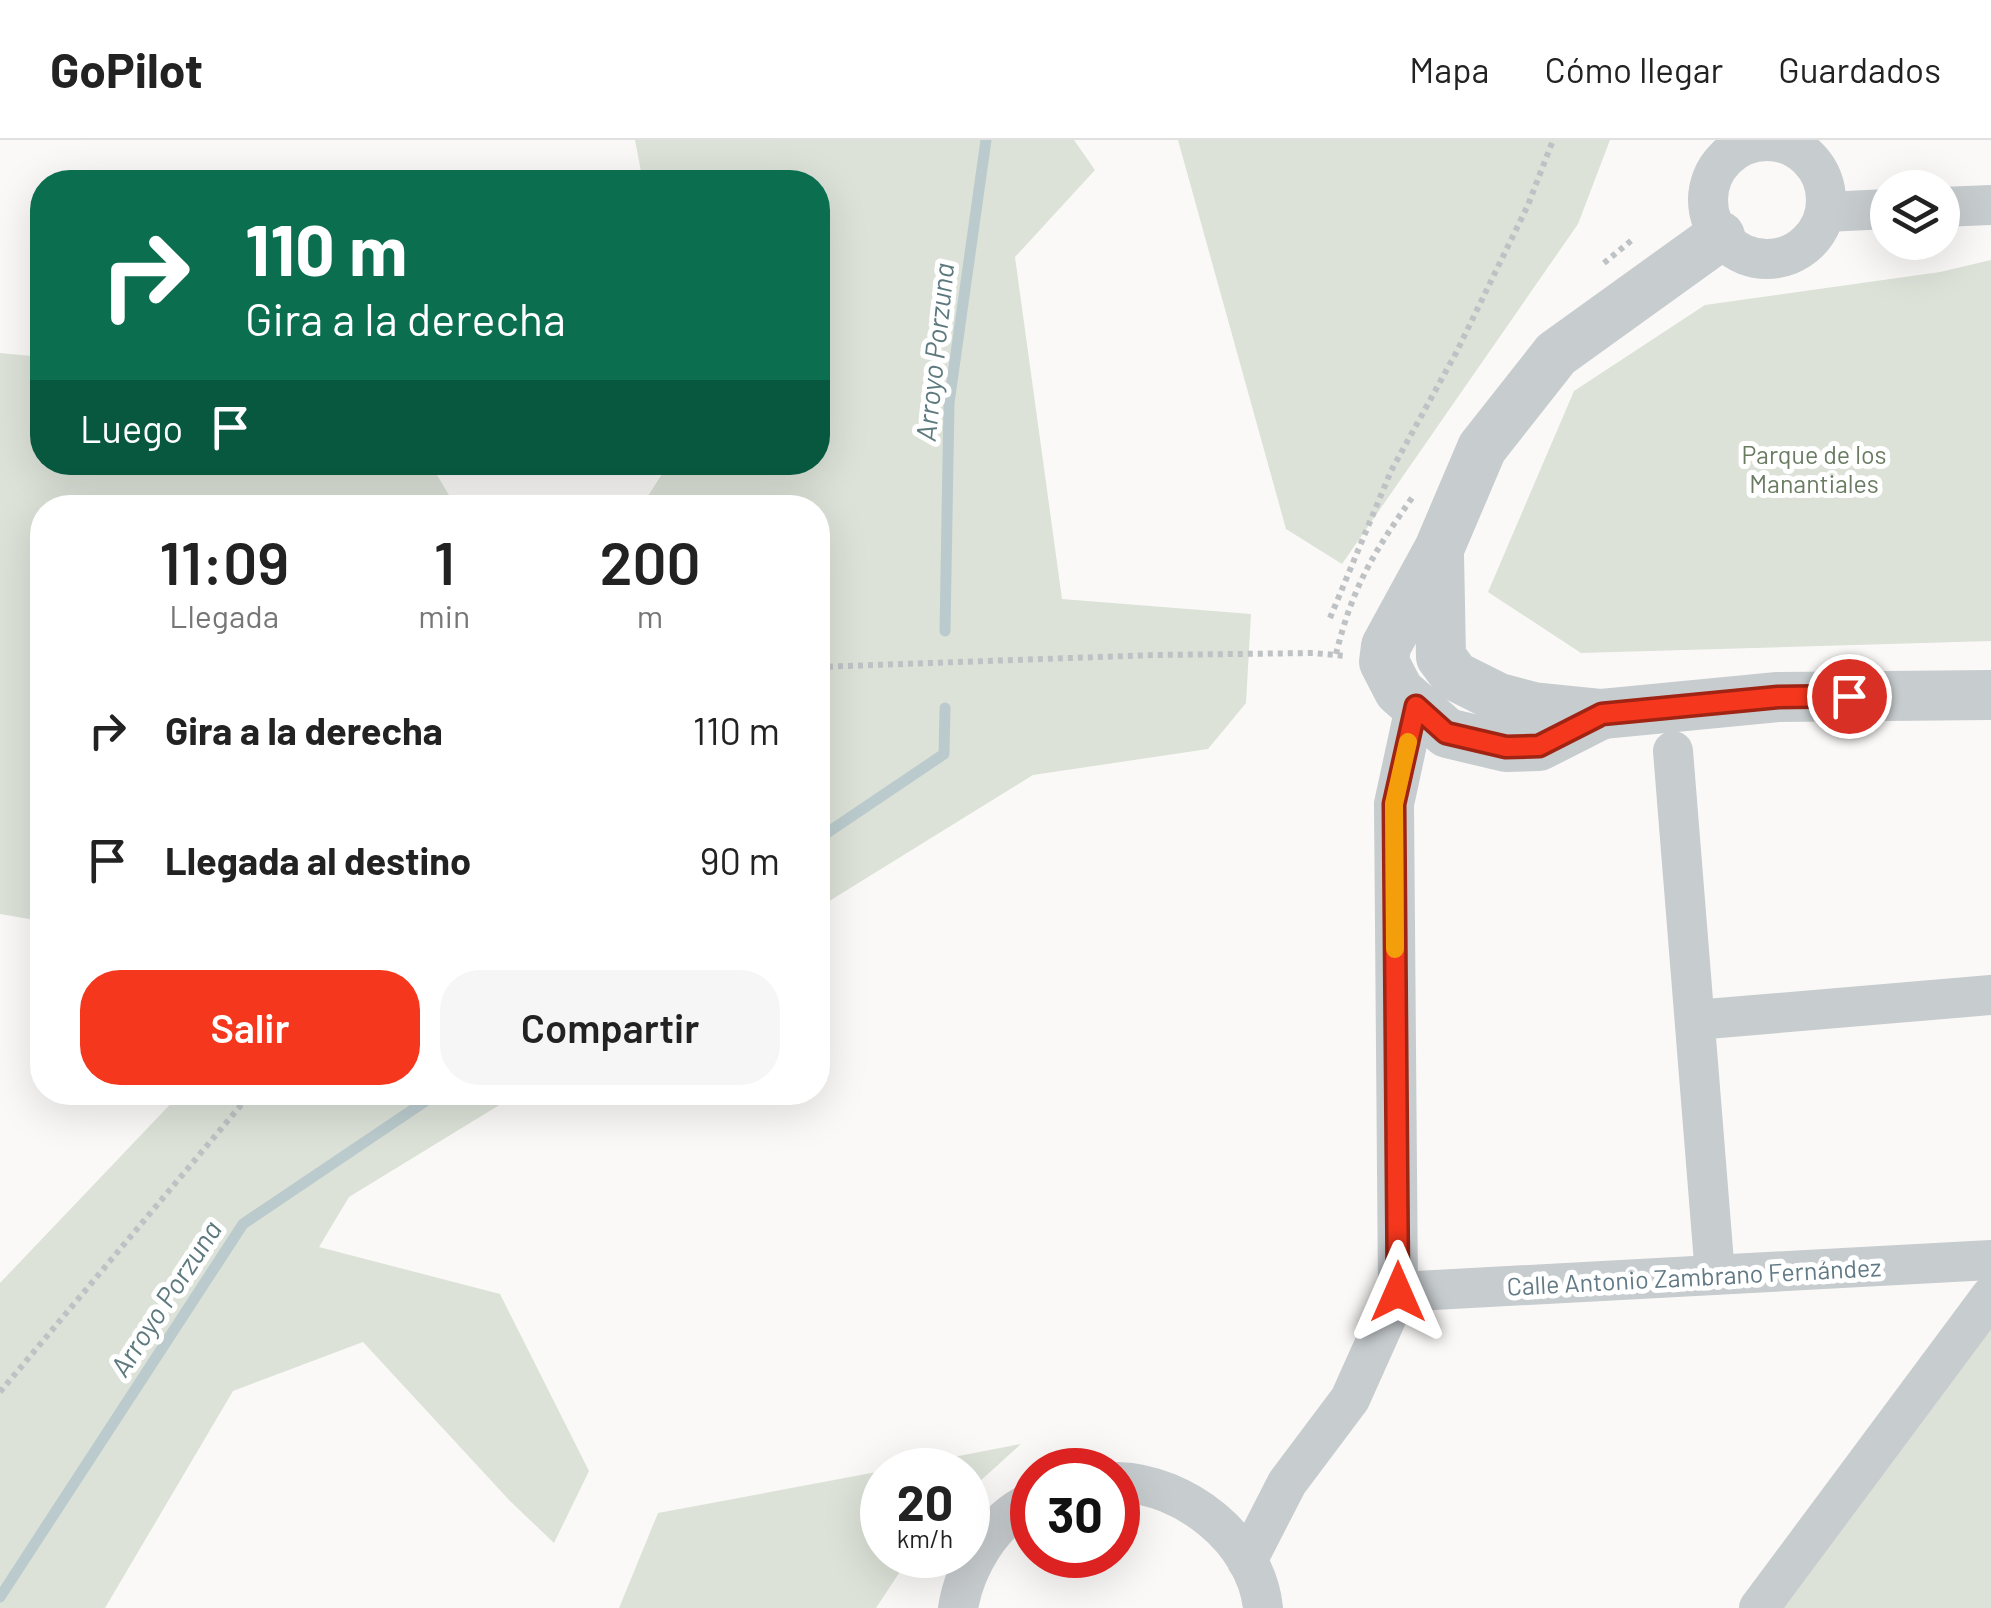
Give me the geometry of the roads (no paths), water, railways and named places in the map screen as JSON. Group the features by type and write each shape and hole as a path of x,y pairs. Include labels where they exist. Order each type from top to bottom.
{"street":[{"path":"1726,251 1711,220 1707,202 1710,184 1717,167 1746,144 1783,141 1812,161 1822,176 1828,228"},
{"path":"1960,206 1991,205"},
{"path":"1602,714 1539,746 1506,747 1446,733 1399,691 1384,662 1386,646 1439,550 1482,448 1556,354 1726,251 1734,249 1752,258 1790,255 1806,245 1819,229 1870,215"},
{"path":"1247,1561 1287,1482 1350,1399 1398,1292 1394,804 1416,706 1441,657 1439,550"},
{"path":"1441,657 1455,676 1499,698 1533,707 1602,714 1778,697 1991,695"},
{"path":"1416,706 1465,714 1533,707"},
{"path":"1673,751 1715,1275"},
{"path":"1695,1020 1991,996"},
{"name":"Calle Antonio Zambrano Fernández","path":"1398,1292 1991,1260"},
{"path":"1759,1608 1991,1296"},
{"path":"1140,1486 1172,1493 1215,1521 1247,1561 1263,1608"},
{"path":"958,1608 962,1583 987,1539 1010,1520"}],"waterway":[{"name":"Arroyo Porzuna","path":"945,631 949,403 986,140"},
{"name":"Arroyo Porzuna","path":"830,831 944,754 945,708"},
{"name":"Arroyo Porzuna","path":"0,1597 243,1224 420,1105"}],"park label":[{"name":"Parque de los Manantiales","path":"1814,468"}]}
